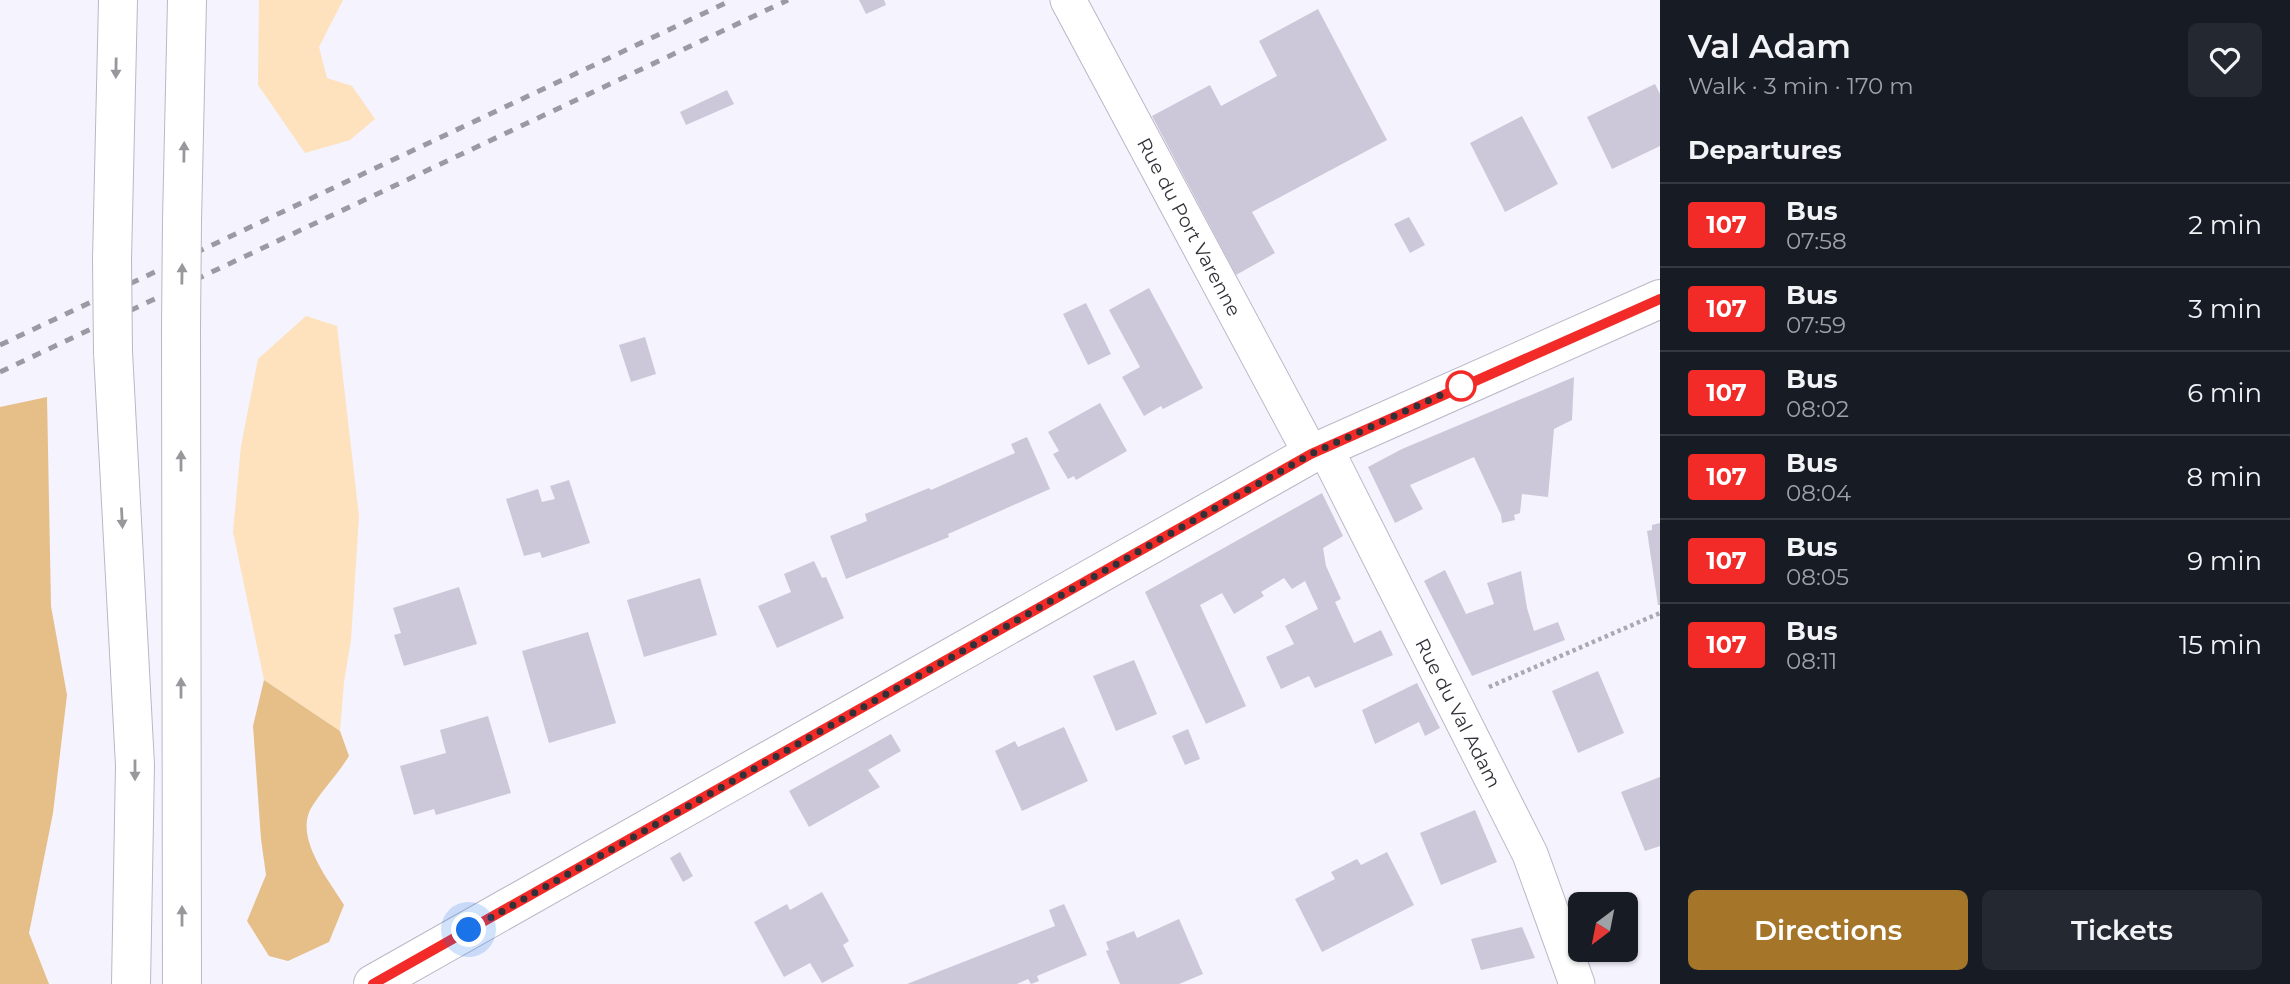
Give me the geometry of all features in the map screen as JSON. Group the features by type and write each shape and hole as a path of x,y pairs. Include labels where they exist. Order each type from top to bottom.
{"main road":[{"path":"118,0 112,260 113,352 135,765 131,984"},
{"path":"182,984 181,327 187,0"},
{"path":"373,984 1318,451 1660,299"}],"street":[{"name":"Rue du Port Varenne","path":"1068,0 1318,451"},
{"name":"Rue du Val Adam","path":"1318,451 1530,854 1577,984"}],"path":[{"path":"1452,702 1541,667 1660,613"}],"shaded area":[{"path":"259,0 343,0 319,47 327,78 352,86 375,119 350,140 305,153 258,85"},
{"path":"306,316 337,326 359,516 351,640 340,731 264,680 233,532 241,446 258,359"},
{"path":"47,397 51,606 67,695 53,813 29,933 49,984 0,984 0,407"},
{"path":"264,680 340,731 349,756 313,805 307,830 315,856 344,905 329,942 288,961 269,956 247,921 266,875 253,726"}],"building":[{"path":"859,0 884,0 886,5 866,14"},
{"path":"1318,9 1387,140 1252,212 1275,253 1236,275 1152,116 1210,85 1221,106 1277,76 1259,41"},
{"path":"1655,84 1660,94 1660,146 1612,169 1587,117"},
{"path":"727,90 734,104 686,125 680,112"},
{"path":"1522,116 1558,184 1505,212 1470,143"},
{"path":"1409,217 1425,245 1410,253 1394,224"},
{"path":"1149,288 1203,388 1144,416 1122,377 1140,367 1109,310"},
{"path":"1086,303 1111,354 1088,365 1063,314"},
{"path":"645,337 656,374 631,382 619,345"},
{"path":"1574,377 1572,420 1554,429 1548,497 1522,494 1520,513 1514,515 1515,520 1502,523 1501,515 1474,457 1410,485 1423,509 1395,523 1368,467 1402,449"},
{"path":"1100,403 1127,451 1076,480 1074,476 1068,479 1053,454 1059,451 1048,432"},
{"path":"1027,437 1050,489 948,534 949,537 846,579 830,536 867,521 865,514 929,488 931,490 1015,453 1011,444"},
{"path":"569,480 590,543 542,558 540,552 524,556 506,499 538,489 542,502 555,499 550,486"},
{"path":"1322,493 1343,536 1323,548 1326,566 1341,599 1335,602 1354,643 1381,630 1393,655 1315,688 1309,676 1281,689 1266,657 1294,644 1285,626 1318,609 1305,581 1292,589 1284,578 1261,592 1264,596 1234,614 1222,593 1200,605 1246,706 1206,724 1145,592"},
{"path":"1660,523 1658,605 1647,531 1652,530 1652,525"},
{"path":"814,561 822,578 826,577 844,618 777,648 758,606 791,592 784,574"},
{"path":"1445,570 1466,614 1494,604 1487,583 1521,571 1534,631 1558,622 1565,640 1472,676 1424,581"},
{"path":"700,578 717,635 644,657 627,600"},
{"path":"459,587 477,644 404,666 394,635 401,633 393,608"},
{"path":"588,632 616,723 549,743 522,651"},
{"path":"1134,660 1157,714 1116,731 1093,676"},
{"path":"1598,671 1624,733 1578,753 1552,691"},
{"path":"1417,683 1440,728 1425,736 1419,722 1375,744 1362,710"},
{"path":"488,716 511,793 436,815 434,809 414,815 400,766 446,753 440,730"},
{"path":"1064,727 1088,781 1022,811 995,751 1015,741 1018,747"},
{"path":"1188,729 1200,759 1185,765 1172,736"},
{"path":"891,734 901,751 868,770 880,787 809,827 789,791"},
{"path":"1660,777 1660,846 1645,851 1621,792"},
{"path":"1475,810 1497,862 1441,885 1420,833"},
{"path":"680,852 693,876 683,882 670,858"},
{"path":"1387,852 1414,905 1322,952 1295,899 1335,879 1331,872 1357,859 1361,865"},
{"path":"822,892 849,941 843,945 854,966 822,983 810,963 784,977 754,922 787,904 790,910"},
{"path":"1064,904 1087,955 1037,976 1039,981 1031,984 1028,979 1017,984 907,984 1055,926 1049,910"},
{"path":"1179,919 1203,974 1179,984 1120,984 1106,951 1109,950 1106,942 1134,931 1137,938"},
{"path":"1522,927 1535,958 1481,970 1471,939"}],"railway":[{"path":"0,345 732,0"},
{"path":"0,372 788,0"}],"bus line":[{"name":"107","path":"373,984 1311,454 1660,299"}],"route":[{"path":"469,930 1311,454 1463,385 1461,386"}]}
